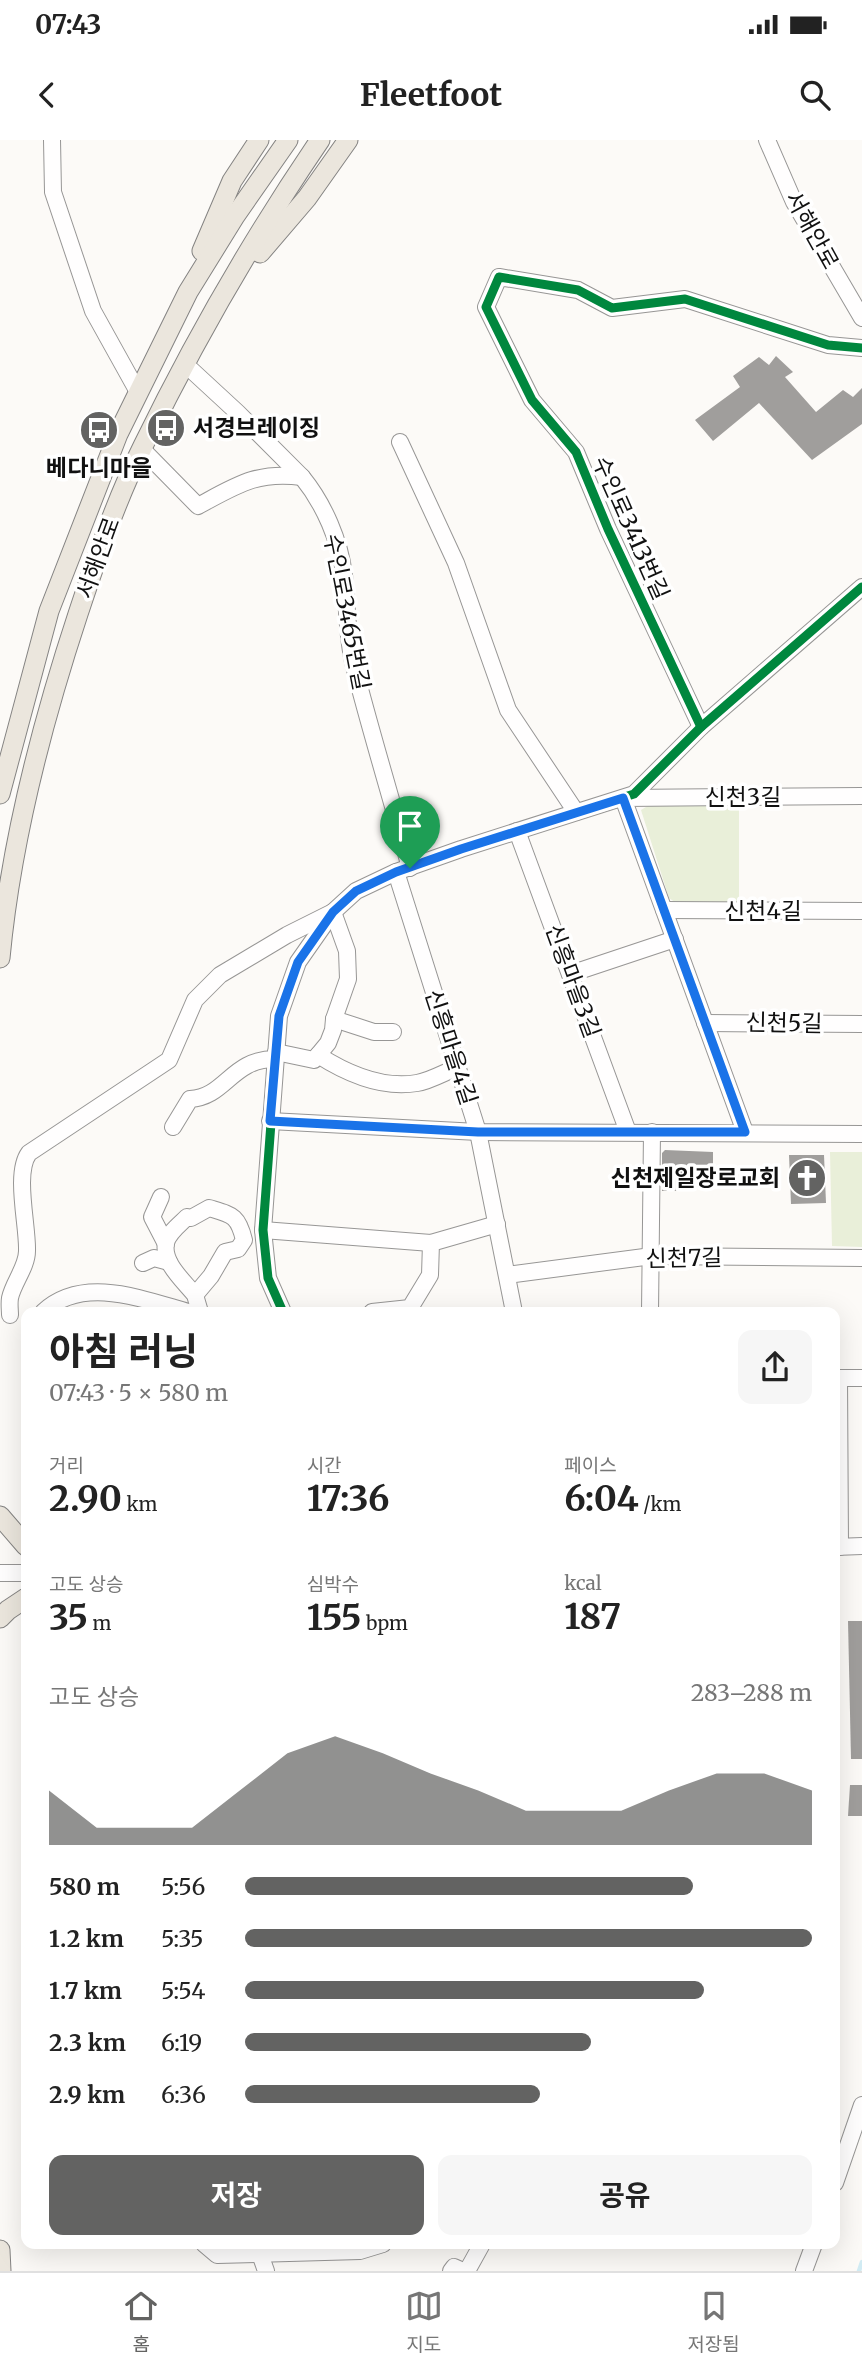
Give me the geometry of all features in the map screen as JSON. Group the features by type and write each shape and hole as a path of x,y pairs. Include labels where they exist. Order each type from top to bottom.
{"main road":[{"path":"162,342 232,181 259,140"},
{"name":"서해안로","path":"0,794 49,611 118,434 188,292 235,216 288,140"},
{"name":"서해안로","path":"0,958 4,918 24,806 52,694 101,545 142,449 186,365 286,191 320,140"},
{"path":"227,291 307,198 348,140"},
{"path":"0,1516 21,1540"},
{"path":"0,1618 21,1602"},
{"path":"0,2250 1,2271"}],"street":[{"path":"52,140 53,192 93,311 138,392"},
{"name":"서해안로","path":"767,140 793,202 862,318"},
{"name":"수인로3413번길","path":"701,727 608,530 576,452 532,400 486,307 499,277 578,290 612,308 685,299 828,345 862,348"},
{"name":"수인로3465번길","path":"186,365 302,477 317,500 339,549 344,575 346,625 403,870"},
{"path":"400,442 456,563 508,710 576,813"},
{"path":"142,449 198,506 254,478 279,474 302,477"},
{"path":"281,1307 268,1278 263,1230 279,1016 298,962 333,912 356,891 403,870 634,794 701,727 862,587"},
{"name":"신천3길","path":"623,798 862,796"},
{"path":"623,798 745,1132"},
{"name":"신흥마을3길","path":"517,831 628,1132"},
{"name":"신흥마을4길","path":"403,870 478,1132 513,1307"},
{"name":"신천4길","path":"664,910 862,911"},
{"path":"173,1127 190,1099 213,1093 230,1076 260,1059 276,1056 314,1059 318,1055 334,1030 334,1019 348,979 346,951 333,912"},
{"path":"12,1315 10,1299 27,1254 23,1215 23,1160 29,1153 169,1060 195,1000 220,975 287,934 333,912"},
{"path":"570,974 675,939"},
{"path":"334,1019 374,1032 393,1032"},
{"name":"신천5길","path":"705,1023 862,1024"},
{"path":"318,1055 336,1066 388,1084 418,1083 458,1067"},
{"path":"270,1121 478,1132 862,1134"},
{"path":"650,1307 652,1132"},
{"path":"152,1217 161,1198"},
{"path":"166,1244 171,1233 187,1217 209,1208 229,1214 240,1223 244,1240 238,1249 225,1252 211,1276 195,1295"},
{"path":"136,1211 152,1217 166,1244 169,1262 195,1295 199,1307"},
{"path":"263,1230 431,1243 497,1224"},
{"path":"411,1307 430,1275 431,1243"},
{"name":"신천7길","path":"507,1275 652,1256 862,1258"},
{"path":"143,1263 153,1258 169,1262"},
{"path":"48,1307 73,1294 99,1292 168,1307"},
{"path":"840,1378 862,1378"},
{"path":"840,1547 862,1546"},
{"path":"0,1573 21,1573"},
{"path":"840,2169 862,2105"},
{"path":"210,2249 217,2255 367,2249"},
{"path":"451,2271 454,2267 465,2271 479,2249"},
{"path":"804,2271 812,2249"},
{"path":"260,2254 266,2271"}],"green space":[{"path":"651,804 739,806 739,905 682,907 669,898 641,810"},
{"path":"830,1152 862,1152 862,1247 832,1246"}],"building":[{"path":"776,356 793,372 785,377 816,412 843,390 853,397 862,388 862,424 812,460 759,403 713,441 695,420 740,387 733,376 759,357 769,365"},
{"path":"665,1150 713,1152 713,1176 684,1176 683,1191 662,1191 662,1153"},
{"path":"789,1155 824,1155 826,1203 791,1204"},
{"path":"848,1621 862,1621 862,1759 851,1759"},
{"path":"850,1785 862,1785 862,1816 848,1816"}],"waterway":[{"path":"859,2271 862,2262"}],"cycle path":[{"path":"701,727 608,529 576,452 532,400 486,307 499,277 578,290 612,308 685,299 828,345 862,348"},
{"path":"281,1307 268,1278 263,1230 279,1016 298,962 333,912 356,891 396,872 634,794 701,727 862,587"}],"place":[{"name":"서경브레이징","path":"166,428"},
{"name":"베다니마을","path":"99,430"},
{"name":"신천제일장로교회","path":"807,1178"}],"route":[{"path":"623,798 745,1132 478,1132 270,1121 279,1016 298,962 333,912 356,891 410,868 461,849 623,798"}]}
